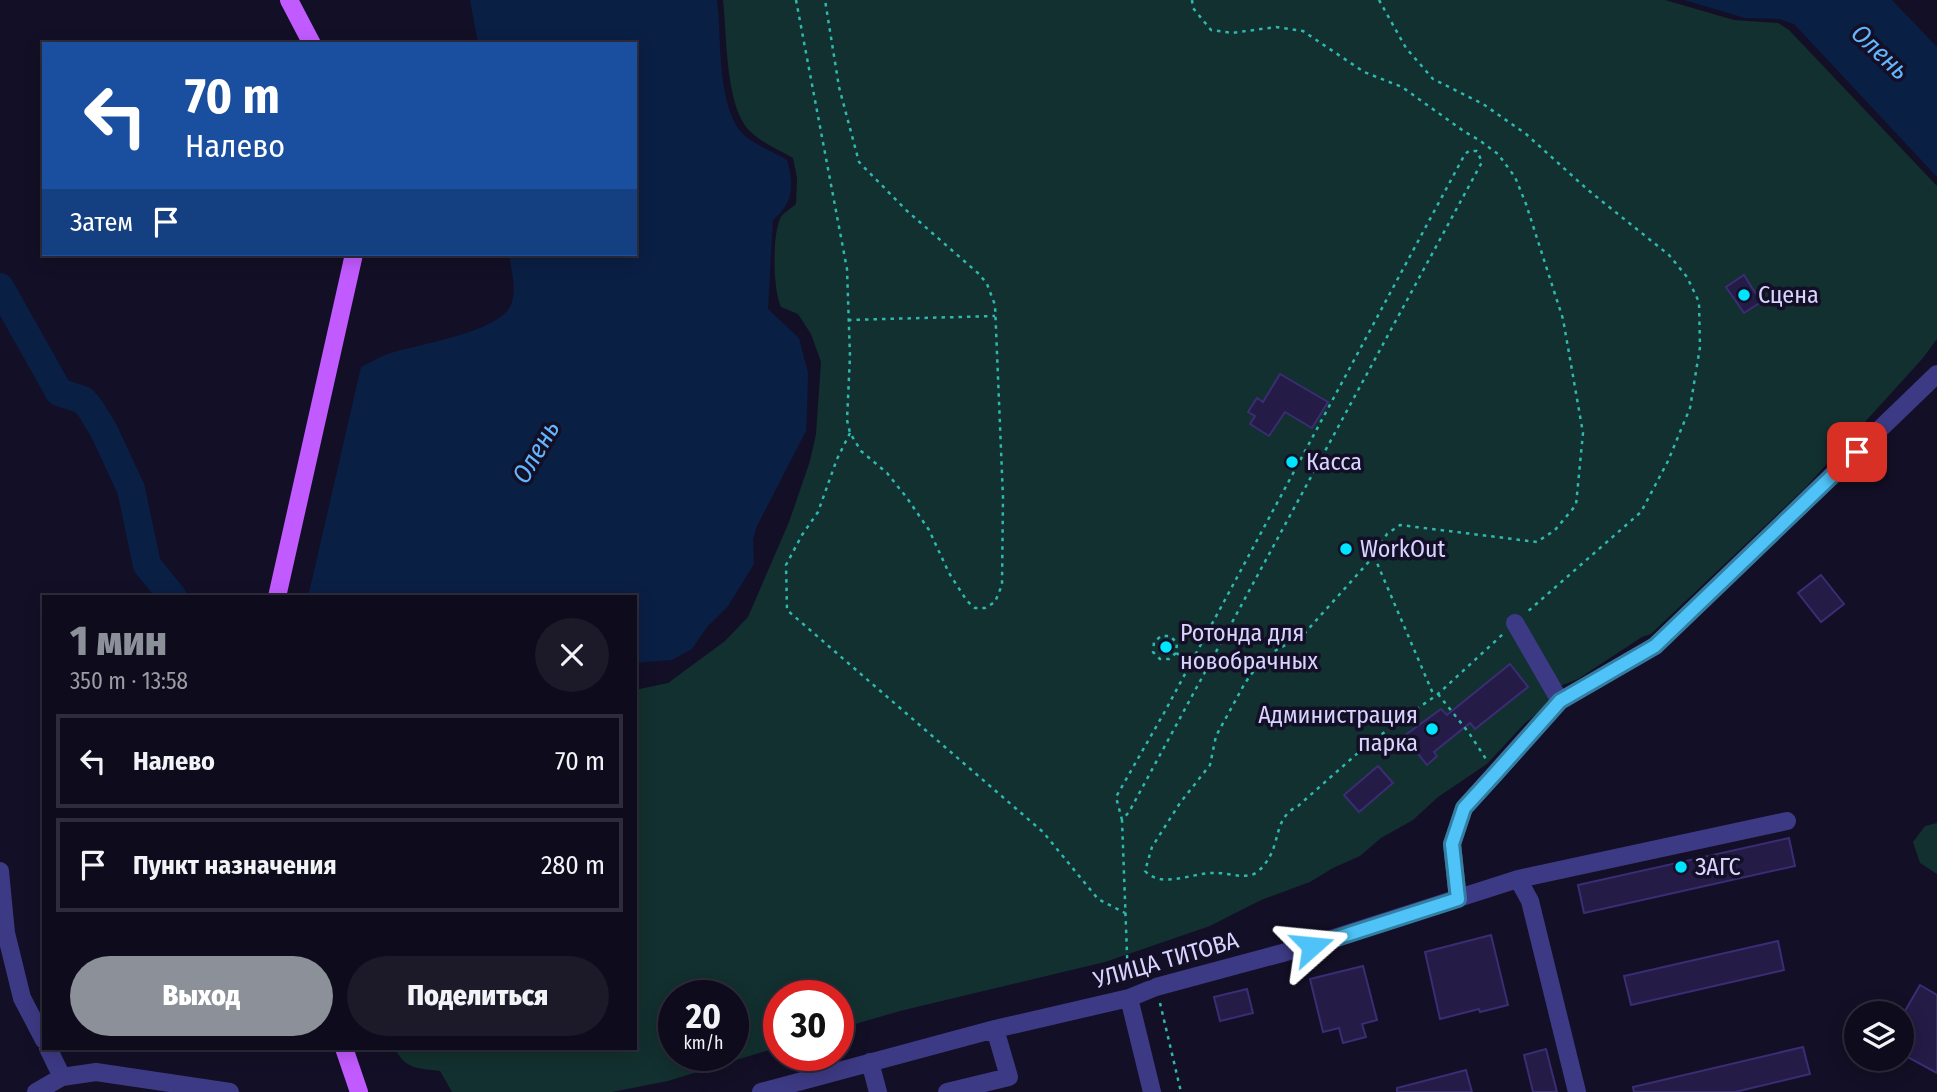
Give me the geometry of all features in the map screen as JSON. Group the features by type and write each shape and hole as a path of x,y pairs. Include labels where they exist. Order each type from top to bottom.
{"main road":[{"path":"289,0 311,42"},
{"path":"277,595 354,256"},
{"path":"345,1050 359,1092"}],"street":[{"path":"1458,899 1452,844 1464,808 1560,701 1655,646 1937,374"},
{"path":"1515,623 1560,701"},
{"name":"УЛИЦА ТИТОВА","path":"761,1092 995,1029 1129,998 1156,987 1312,946 1518,879 1787,821"},
{"path":"0,871 6,933 22,998 42,1036"},
{"path":"1518,879 1530,901 1577,1092"},
{"path":"1129,998 1152,1092"},
{"path":"947,1092 1009,1077 995,1029"},
{"path":"49,1050 62,1077"},
{"path":"870,1062 878,1092"},
{"path":"36,1092 62,1077 96,1072 230,1092"}],"path":[{"path":"796,0 847,269 850,356 847,420 850,433 861,451 887,473 907,498 929,530 949,573 967,601 975,608 985,608 995,602 1002,585 1003,523 995,305 987,284 979,274 906,210 859,162 839,87 825,0"},
{"path":"1192,0 1193,8 1211,30 1232,33 1276,27 1303,32 1364,72 1402,87 1498,154 1515,177 1527,204 1563,319 1583,433 1576,505 1555,530 1537,542 1400,525 1387,534 1374,556 1303,635 1264,657 1245,683 1216,736 1210,765 1180,803 1152,847 1145,871 1152,878 1168,880 1213,873 1253,875 1264,866 1273,852 1282,818 1289,810 1298,806 1368,744 1436,695 1641,512 1668,461 1690,408 1699,347 1699,302 1687,277 1669,255 1588,190 1526,134 1483,104 1433,79 1406,48 1379,0"},
{"path":"1122,820 1129,812 1244,604 1482,162 1477,151 1465,154 1116,797 1122,820 1129,998"},
{"path":"848,320 996,316"},
{"path":"850,433 837,459 818,512 786,565 787,610 1043,832 1098,899 1125,913"},
{"path":"1374,556 1436,695 1469,733 1495,774"},
{"path":"1161,636 1170,636 1177,643 1176,653 1169,659 1160,659 1153,652 1154,642 1161,636"},
{"path":"1176,653 1191,662"},
{"path":"1156,987 1181,1092"}],"green space":[{"path":"723,0 1665,0 1734,20 1778,23 1789,30 1937,186 1937,339 1923,358 1806,487 1651,634 1642,637 1578,679 1560,686 1537,714 1525,723 1487,764 1438,797 1413,820 1381,838 1360,856 1310,882 1261,900 1210,926 1105,962 854,1024 854,980 763,980 763,1052 749,1056 749,980 658,980 658,1071 701,1071 668,1081 612,1092 452,1092 440,1071 408,1064 396,1050 637,1050 637,690 668,683 725,641 748,617 789,522 810,461 816,434 821,362 811,334 798,314 781,307 775,277 777,227 783,215 796,204 797,178 793,158 760,140 742,121 736,106 729,70"},
{"path":"1937,823 1937,874 1920,863 1913,842 1925,826"}],"water":[{"path":"470,0 717,0 725,91 736,124 749,139 787,160 791,177 790,193 785,207 773,220 768,309 799,338 808,373 806,431 757,526 753,539 754,564 728,606 707,627 692,649 672,660 637,663 637,595 308,595 361,367 391,353 473,330 502,316 510,307 513,294 509,256 637,256 637,42 478,42"},
{"path":"1684,0 1892,0 1937,47 1937,177 1794,24 1779,19 1745,18"}],"building":[{"name":"Сцена","path":"1744,275 1761,302 1744,313 1726,287"},
{"path":"1280,374 1328,402 1312,428 1285,412 1269,436 1250,424 1255,416 1248,412 1257,398 1263,402"},
{"path":"1821,575 1844,604 1821,622 1798,593"},
{"name":"Ротонда для новобрачных","path":"1166,640 1171,642 1171,652 1166,654 1161,652 1159,647 1161,642"},
{"path":"1510,664 1528,687 1475,729 1470,723 1434,752 1437,756 1427,765 1404,736 1441,709 1447,715"},
{"path":"1378,766 1393,783 1359,812 1344,795"},
{"path":"1789,838 1795,866 1584,913 1578,885"},
{"path":"1491,935 1508,1005 1440,1019 1425,952"},
{"path":"1778,941 1784,970 1631,1005 1624,976"},
{"path":"1363,966 1377,1020 1362,1024 1366,1037 1343,1043 1339,1028 1323,1032 1310,979"},
{"path":"1920,985 1937,995 1937,1073 1914,1061 1914,1001 1911,1001"},
{"path":"1247,989 1253,1013 1220,1021 1214,997"},
{"path":"1803,1047 1810,1074 1735,1092 1634,1092 1633,1087"},
{"path":"1546,1049 1557,1092 1533,1092 1524,1055"},
{"path":"1466,1070 1472,1092 1397,1092 1397,1088"}],"waterway":[{"name":"Олень","path":"0,287 59,392 83,400 104,431 131,489 147,565 171,595"}],"place":[{"name":"Сцена","path":"1744,295"},
{"name":"Касса","path":"1292,462"},
{"name":"WorkOut","path":"1346,549"},
{"name":"Ротонда для новобрачных","path":"1166,647"},
{"name":"Администрация парка","path":"1432,729"},
{"name":"ЗАГС","path":"1681,867"}],"route":[{"path":"1312,946 1458,899 1452,844 1464,808 1560,701 1655,646 1857,452"}]}
